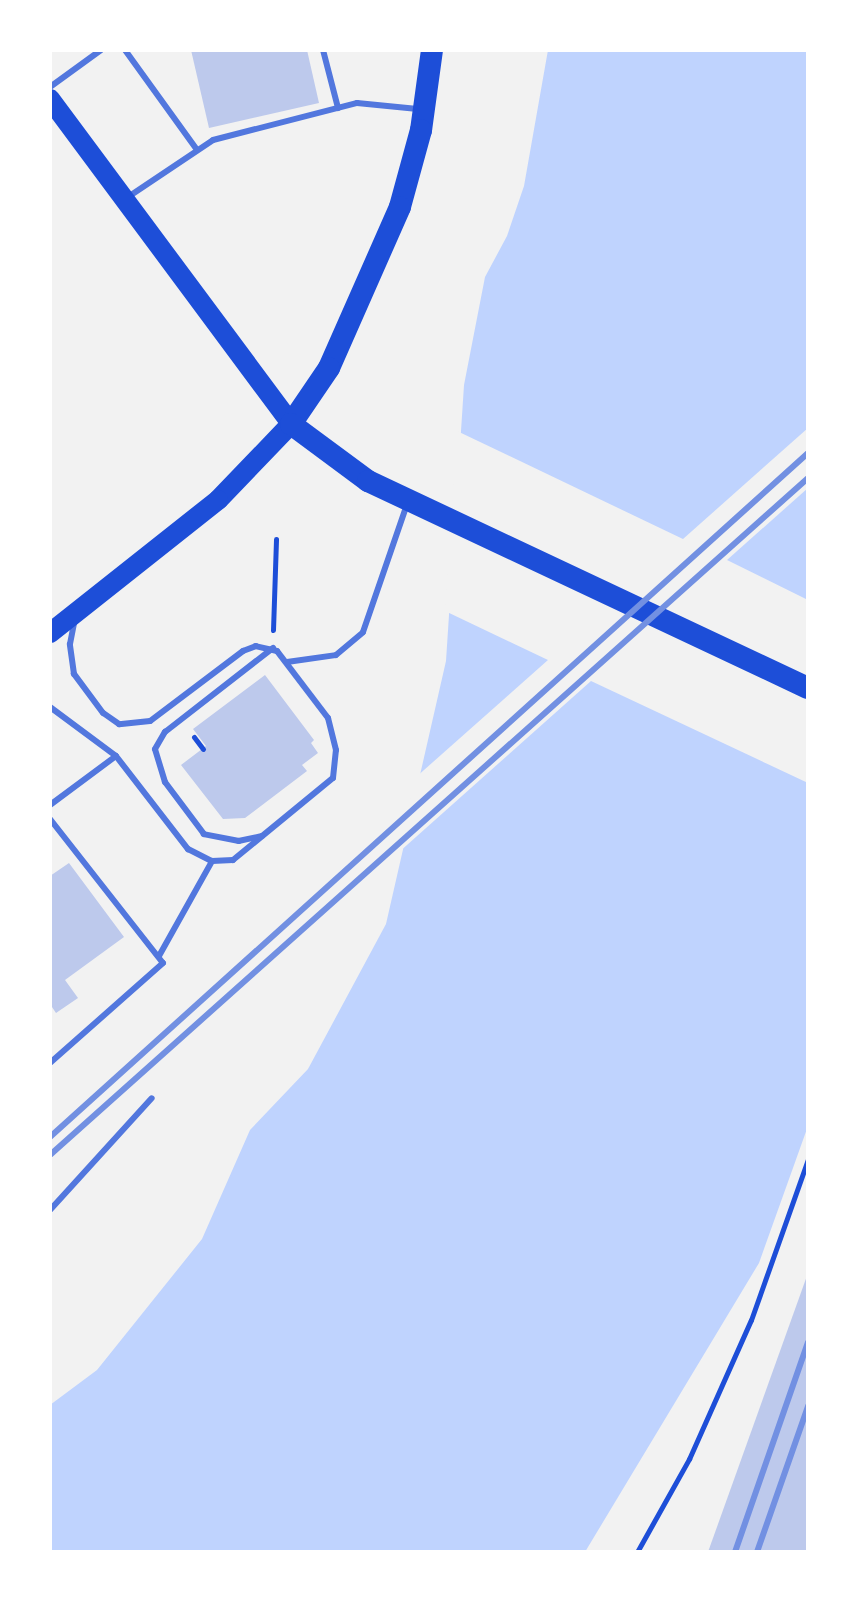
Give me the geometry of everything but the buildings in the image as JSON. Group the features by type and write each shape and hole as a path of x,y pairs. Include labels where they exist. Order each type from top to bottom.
{"highway":[{"path":"432,50 424,110 387,241 329,368 291,424 349,470 808,688"}],"main road":[{"path":"50,99 291,424 218,500 50,633"}],"lane":[{"path":"50,87 101,50"},
{"path":"125,50 197,150"},
{"path":"323,50 338,108"},
{"path":"125,200 213,140 375,101 424,110"},
{"path":"287,662 336,655 363,632 414,503"},
{"path":"50,707 116,756 188,849 212,861 233,860 266,835 324,789 336,764 328,718 273,648 256,646 243,651 150,721 119,724 103,713 74,674 70,644 77,613"},
{"path":"266,835 239,841 204,834 165,782 155,749 165,732 273,648"},
{"path":"50,805 116,756"},
{"path":"50,819 163,963 50,1063"},
{"path":"159,956 212,861"},
{"path":"50,1210 152,1098"}],"path":[{"path":"637,1552 689,1459 751,1320 808,1159"}],"water":[{"path":"548,50 808,50 808,1126 759,1263 585,1552 50,1552 50,1405 97,1370 202,1239 250,1130 308,1069 386,924 446,661 464,385 485,277 507,236 524,186"}],"pier":[{"path":"808,428 808,488 727,560 808,600 808,783 591,681 398,853 415,778 548,660 445,611 457,431 683,539"}],"railway":[{"path":"50,1137 808,453"},
{"path":"50,1155 808,478"},
{"path":"735,1552 808,1342"},
{"path":"757,1552 808,1406"}]}
